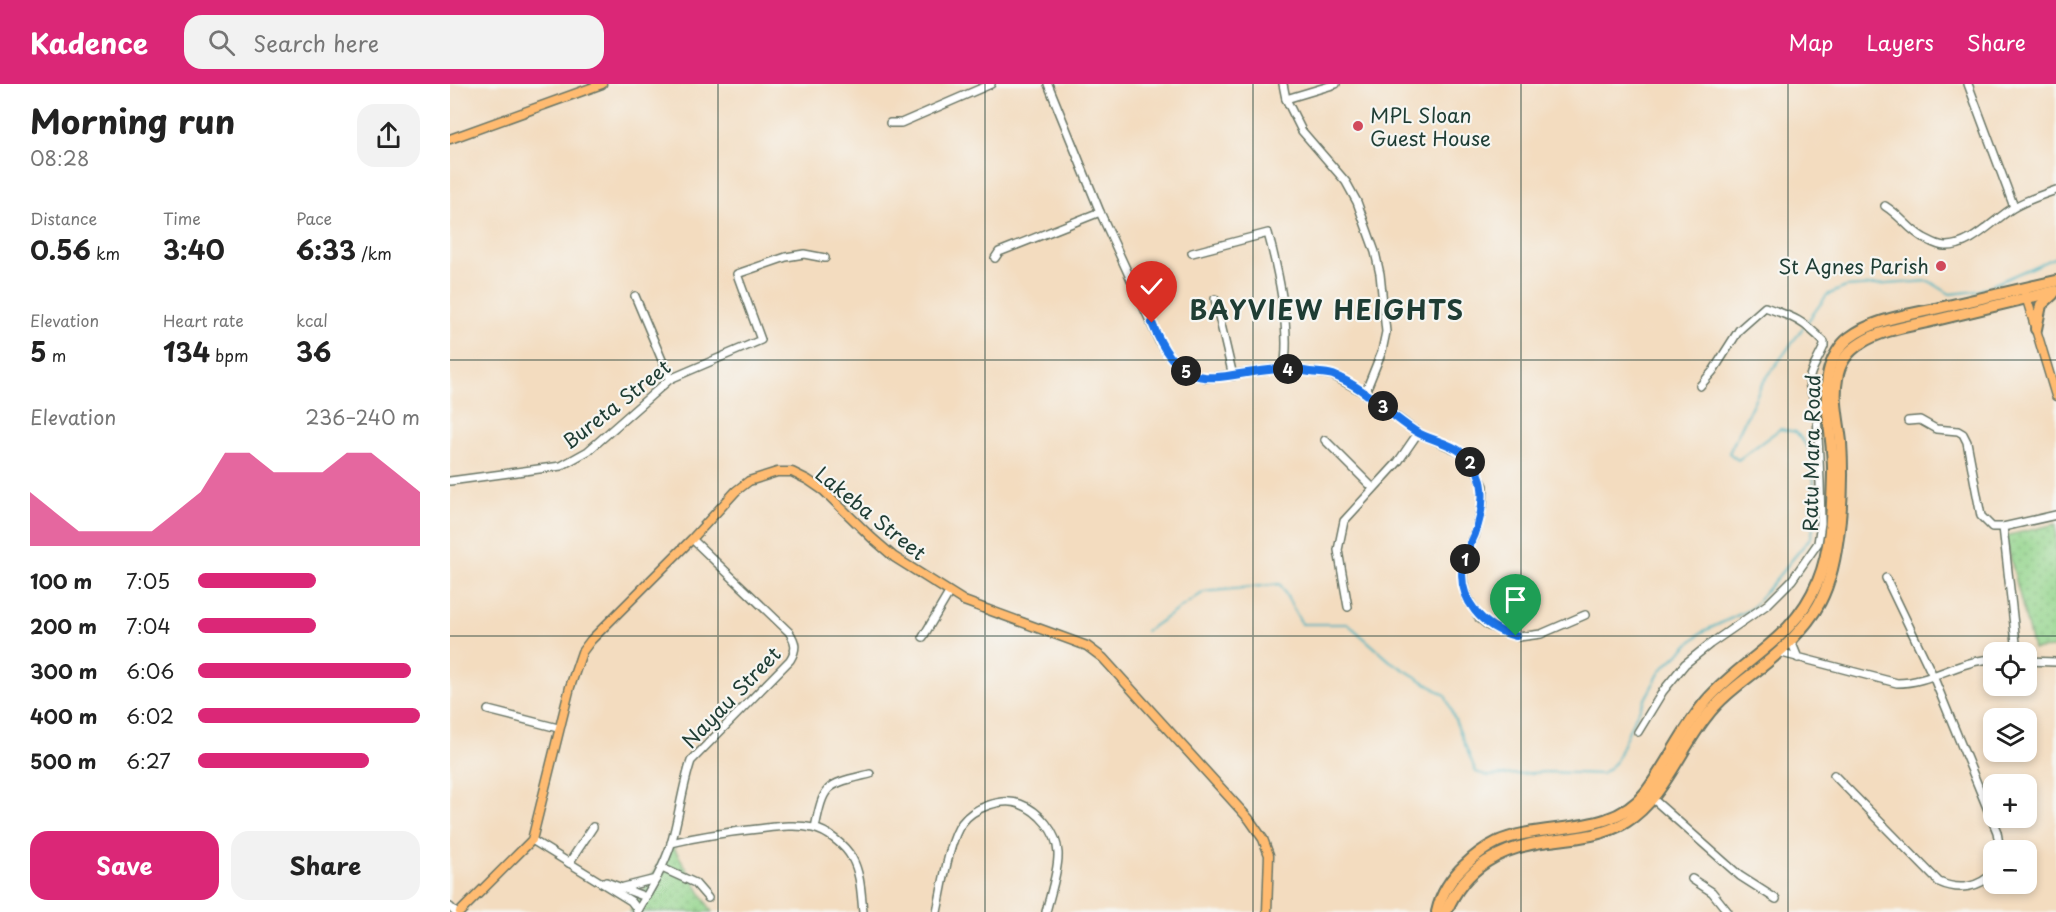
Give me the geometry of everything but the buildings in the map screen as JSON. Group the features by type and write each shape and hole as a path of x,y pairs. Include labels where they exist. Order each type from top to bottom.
{"highway":[{"name":"Ratu Mara Road","path":"1446,912 1458,887 1490,858 1526,845 1581,837 1610,829 1638,813 1652,798 1714,706 1736,685 1791,641 1809,620 1820,602 1833,566 1842,468 1836,380 1839,369 1850,352 1879,334 2025,293 2056,280"},
{"name":"Ratu Mara Road","path":"1437,912 1444,891 1460,869 1478,853 1499,842 1528,834 1603,820 1620,815 1629,809 1652,783 1707,700 1769,646 1803,612 1822,572 1828,543 1833,467 1823,406 1830,366 1839,349 1850,338 1869,327 1886,321 2025,293 2056,292"},
{"path":"2036,329 2041,305 2056,292"}],"main road":[{"path":"450,139 588,86 602,84"},
{"path":"2025,293 2056,396"},
{"name":"Lakeba Street","path":"532,840 558,728 582,652 736,491 749,481 777,472 792,472 824,491 894,557 949,593 964,601 1087,646 1104,658 1249,819 1263,839 1269,855 1267,912"},
{"path":"460,912 532,840"}],"street":[{"path":"890,123 901,123 991,84"},
{"path":"1048,84 1100,212 1159,341 1178,366 1190,374 1206,378 1284,368 1332,375 1365,393 1418,433 1461,452 1474,466 1484,486 1480,519 1463,565 1465,593 1479,618 1489,626 1519,637 1541,634 1585,615"},
{"path":"1283,84 1286,99 1302,131 1346,182 1357,202 1380,274 1386,332 1382,351 1365,393"},
{"path":"1286,99 1336,84"},
{"path":"1968,84 2014,207"},
{"path":"1885,206 1898,214 1913,232 1945,246 1971,238 2014,207 2056,190"},
{"path":"995,258 999,252 1100,212"},
{"path":"1192,253 1269,232 1282,299 1286,349 1284,368"},
{"name":"Bureta Street","path":"450,481 561,466 577,459 588,452 670,379 761,340 737,274 795,255 804,254 825,258"},
{"path":"635,296 670,379"},
{"path":"1215,299 1233,376"},
{"path":"1638,732 1663,690 1685,664 1768,604 1792,580 1818,543 1821,523 1823,406 1811,395 1808,381 1824,342 1797,318 1765,307 1739,330 1713,371 1700,386"},
{"path":"1908,421 1920,420 1936,429 1958,431 1963,434 1967,442 1981,516 1992,527 2003,527 2056,515"},
{"path":"1348,607 1338,550 1344,521 1398,462 1418,433"},
{"path":"1325,440 1373,488"},
{"path":"2003,527 2016,642"},
{"name":"Nayau Street","path":"532,840 631,901 637,911 662,868 671,843 684,782 691,761 790,660 795,652 795,641 789,632 692,539"},
{"path":"1886,578 1934,676 1998,840"},
{"path":"923,637 949,593"},
{"path":"1791,641 1798,658"},
{"path":"1778,652 1897,683 1911,682 1934,676 1960,664 1983,661"},
{"path":"2037,661 2056,662"},
{"path":"488,710 558,728"},
{"path":"814,828 821,798 829,787 841,781 870,774"},
{"path":"1834,775 1939,882 1951,887 1970,887 1983,882"},
{"path":"1652,798 1740,876 1776,899"},
{"path":"937,912 960,824 970,813 983,807 1009,801 1019,803 1031,810 1044,821 1054,836 1058,853 1046,912"},
{"path":"671,843 707,835 771,828 791,826 814,828 844,847 852,857 859,880 863,912"},
{"path":"568,863 593,827"},
{"path":"662,868 695,883 708,898"},
{"name":"Nayau Street","path":"622,887 656,879"},
{"path":"1692,879 1712,892 1728,912"},
{"name":"Nayau Street","path":"600,881 646,897"},
{"path":"450,907 455,912"}],"green space":[{"path":"2056,524 2056,648 2037,649 2037,642 2031,642 2005,536"},
{"path":"671,843 712,912 630,912"}],"waterway":[{"path":"1146,631 1204,592 1280,584 1302,624 1348,624 1390,661 1445,695 1476,772 1488,776 1545,772 1602,774 1615,763 1633,721 1661,670 1702,632 1751,609 1811,537 1816,516 1812,453 1796,432 1780,429 1738,460 1729,453 1762,384 1827,295 1846,287 1929,281 1950,294 1978,291 2056,257"}],"place":[{"name":"MPL Sloan Guest House","path":"1358,126"},
{"name":"St Agnes Parish","path":"1941,266"}],"district":[{"name":"BAYVIEW HEIGHTS","path":"1327,309"}],"route":[{"path":"1152,323 1159,341 1169,356 1190,374 1206,378 1284,368 1332,375 1365,393 1418,433 1461,452 1474,466 1484,486 1480,519 1463,565 1465,593 1479,618 1489,626 1516,636"}]}
